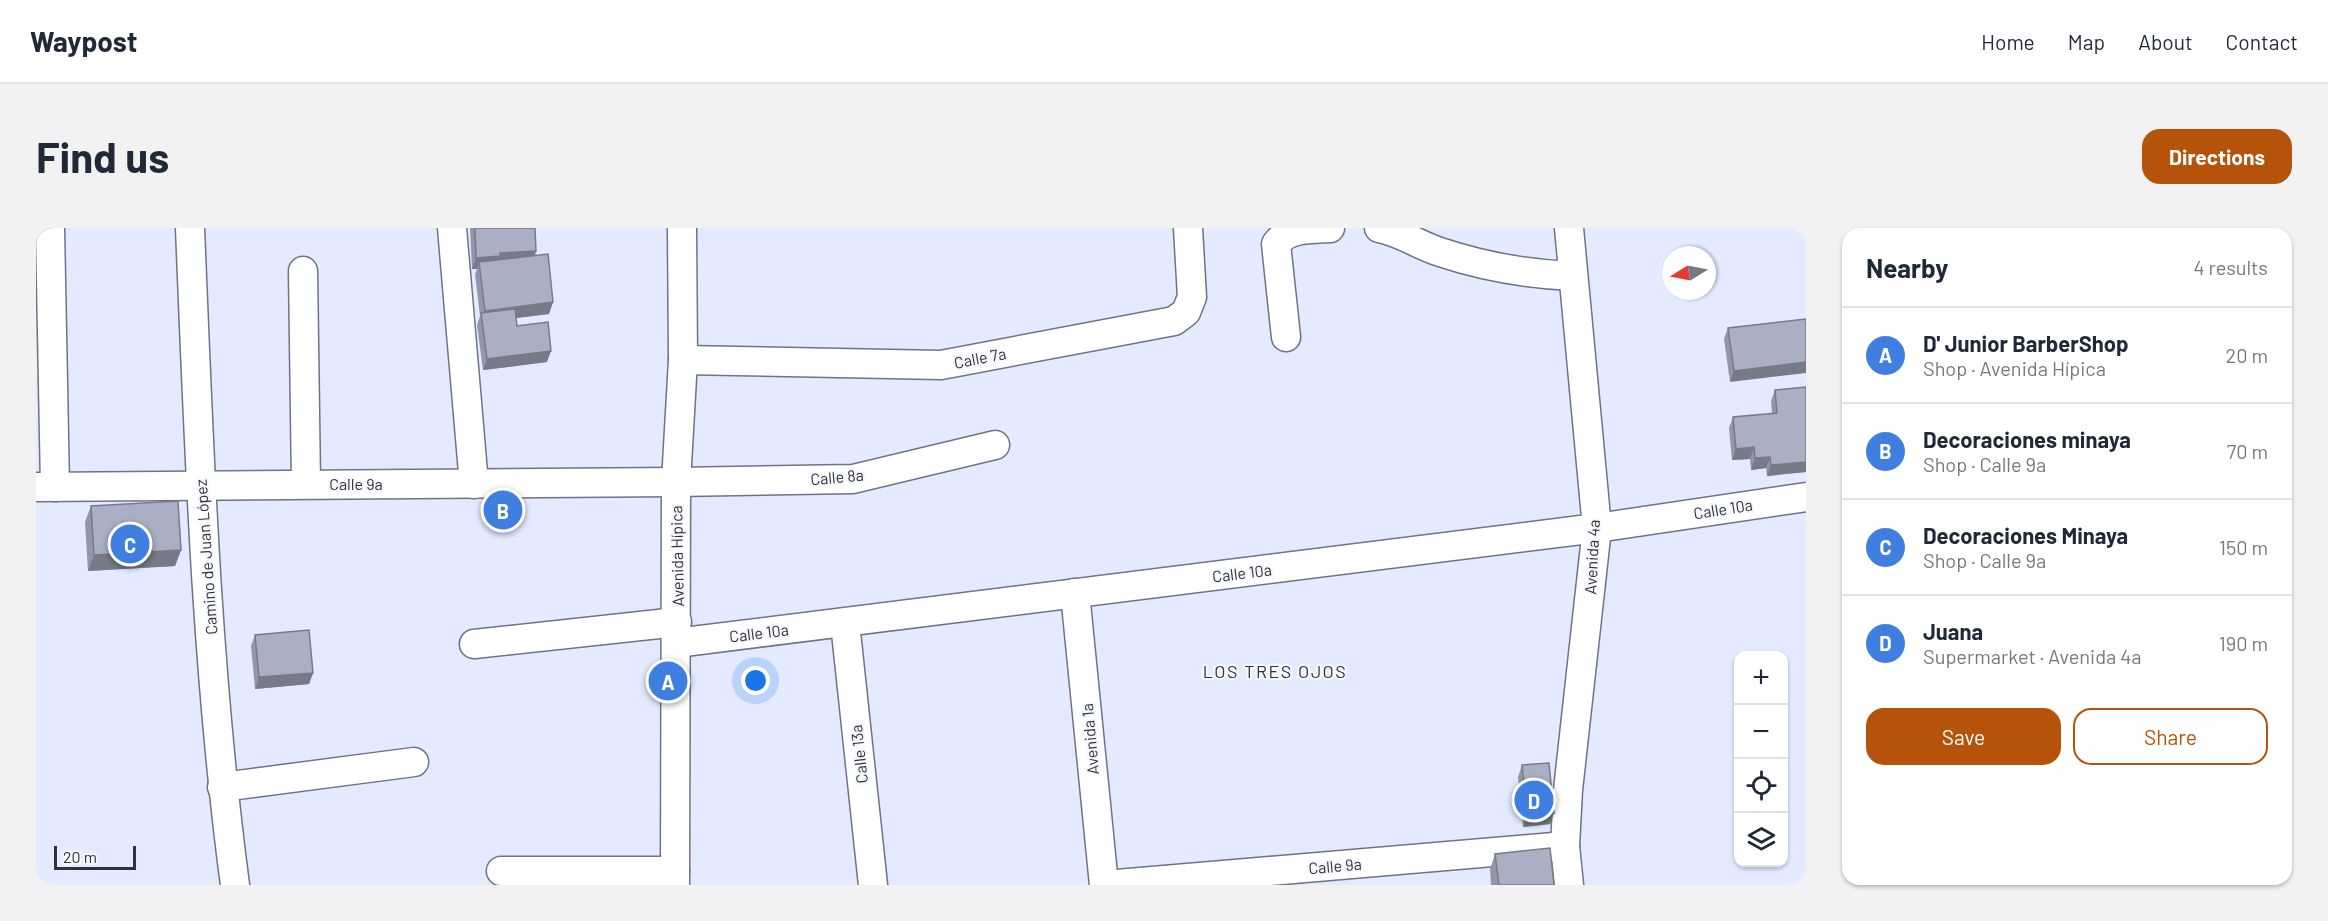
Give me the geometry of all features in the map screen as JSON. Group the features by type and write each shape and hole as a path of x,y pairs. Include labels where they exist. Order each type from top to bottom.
{"street":[{"path":"45,487 50,228"},
{"name":"Camino de Juan López","path":"190,228 200,485 222,787 235,885"},
{"path":"452,228 474,483"},
{"name":"Avenida Hípica","path":"675,878 676,483 683,360 682,228"},
{"name":"Calle 7a","path":"683,360 941,365 1174,321 1186,312 1192,297 1188,228"},
{"path":"1286,337 1276,244 1281,235 1288,231 1330,228"},
{"path":"1379,228 1393,231 1436,251 1466,260 1528,274 1572,276"},
{"name":"Avenida 4a","path":"1569,228 1597,528 1568,790 1565,846 1569,885"},
{"path":"303,271 306,484"},
{"name":"Calle 8a","path":"676,483 853,479 995,445"},
{"name":"Calle 9a","path":"45,487 676,483"},
{"name":"Calle 10a","path":"474,644 845,623 1597,528 1806,496"},
{"name":"Avenida 1a","path":"1075,593 1104,885"},
{"name":"Calle 13a","path":"845,623 873,885"},
{"path":"222,787 414,762"},
{"name":"Calle 9a","path":"1104,885 1565,846"},
{"path":"501,871 675,878"}],"building":[{"path":"475,228 535,228 536,251 500,253 500,256 476,258"},
{"path":"548,254 553,302 485,311 479,262"},
{"path":"515,309 517,326 548,322 551,351 487,359 481,313"},
{"path":"1806,319 1806,362 1734,371 1728,328"},
{"path":"1806,387 1806,462 1771,465 1770,457 1755,458 1754,447 1736,449 1733,417 1777,413 1775,390"},
{"path":"178,501 181,550 94,555 91,506"},
{"path":"309,630 313,673 259,677 255,635"},
{"path":"1549,763 1554,813 1527,815 1522,765"},
{"path":"1550,848 1554,885 1499,885 1495,854"}],"place":[{"name":"Decoraciones minaya","path":"503,510"},
{"name":"Decoraciones Minaya","path":"130,544"},
{"name":"D' Junior BarberShop","path":"668,681"},
{"name":"Juana","path":"1534,800"}],"district":[{"name":"LOS TRES OJOS","path":"1275,672"}]}
